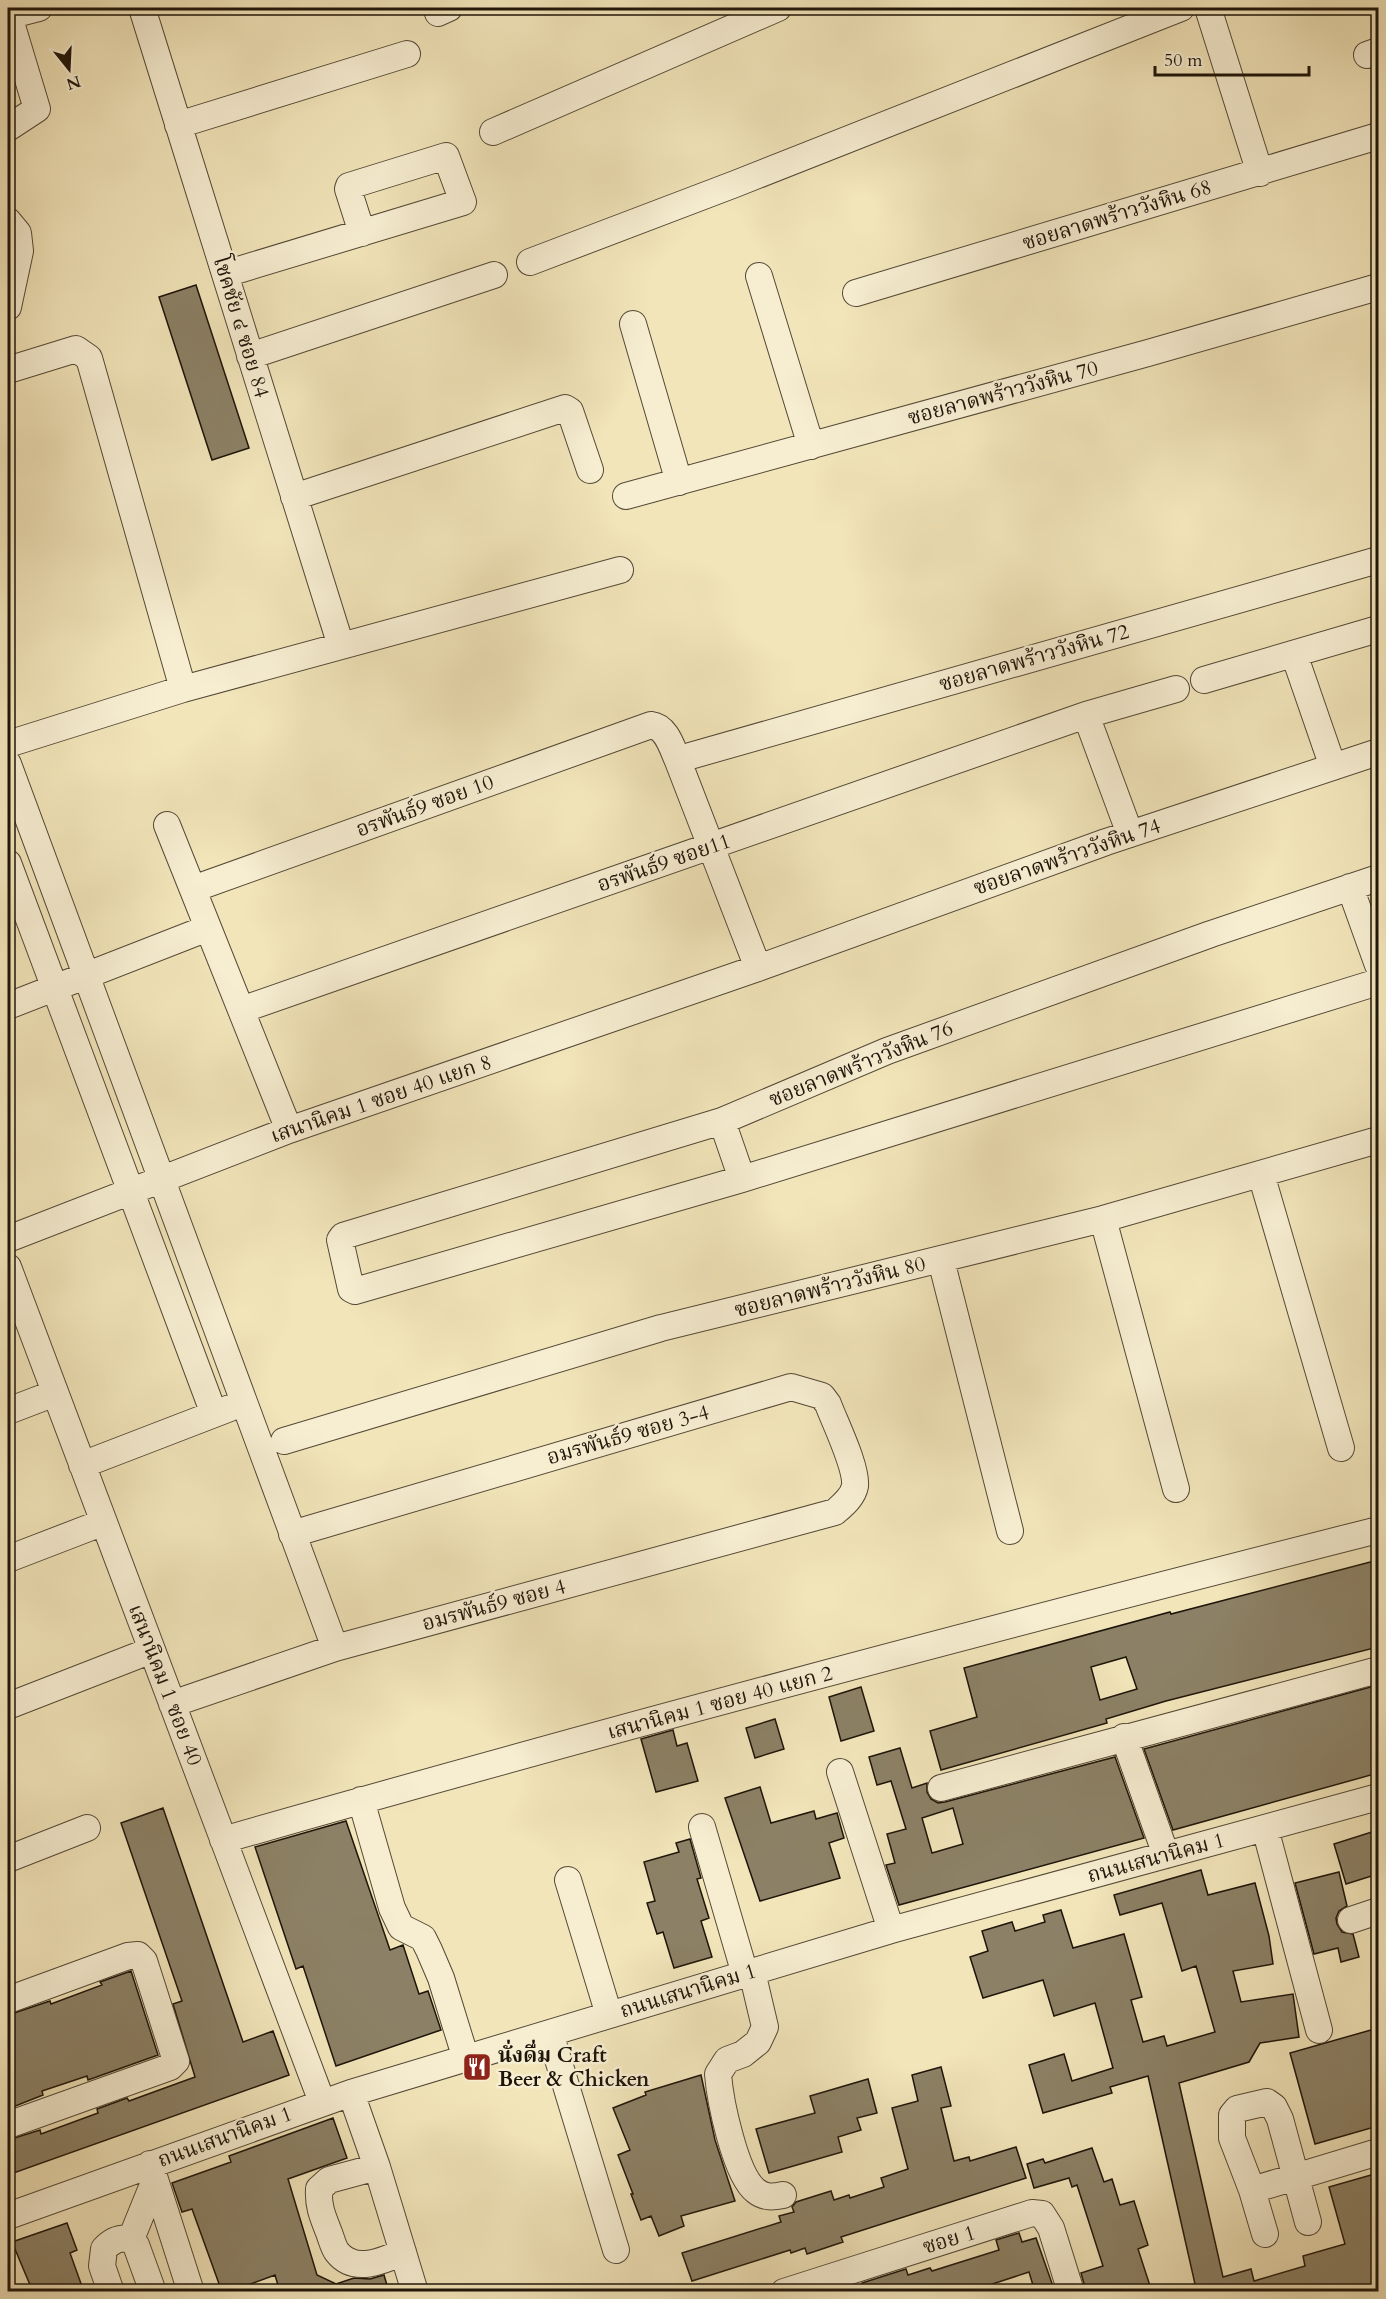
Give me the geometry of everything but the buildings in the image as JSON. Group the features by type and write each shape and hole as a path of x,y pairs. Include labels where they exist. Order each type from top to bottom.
{"street":[{"path":"8,128 37,109 8,16 39,8"},
{"name":"โชคชัย ๔ ซอย 84","path":"142,8 341,646"},
{"path":"493,132 778,8"},
{"path":"530,262 735,184 1181,8"},
{"path":"1208,8 1260,173"},
{"path":"178,125 407,54"},
{"name":"ซอยลาดพร้าววังหิน 68","path":"856,293 1378,136"},
{"path":"8,221 18,233 20,251 8,307"},
{"path":"225,274 362,233"},
{"path":"250,356 494,274"},
{"path":"759,276 811,447"},
{"name":"ซอยลาดพร้าววังหิน 70","path":"626,496 811,447 1378,287"},
{"path":"633,324 679,482"},
{"path":"8,370 76,349 89,358 183,689"},
{"path":"294,497 565,408 570,411 590,470"},
{"name":"ซอยลาดพร้าววังหิน 72","path":"690,756 1378,560"},
{"path":"8,744 183,689 620,570"},
{"path":"1204,680 1378,629"},
{"path":"1294,654 1333,767"},
{"name":"อรพันธ์9 ซอย11","path":"241,1010 1086,715 1176,689"},
{"path":"1086,715 1130,834"},
{"name":"อรพันธ์9 ซอย 10","path":"193,889 651,725 658,726 663,731 678,761 710,847"},
{"name":"ซอยลาดพร้าววังหิน 74","path":"758,968 1130,834 1378,752"},
{"path":"8,764 16,811 86,976 334,1648"},
{"path":"167,825 289,1130"},
{"path":"710,847 758,968"},
{"path":"8,863 214,1414"},
{"name":"ซอยลาดพร้าววังหิน 76","path":"742,1179 353,1292 340,1238 722,1121 887,1051 1211,934 1378,878"},
{"path":"1350,887 1378,965"},
{"path":"8,1006 208,928"},
{"name":"เสนานิคม 1 ซอย 40 แยก 8","path":"8,1239 289,1130 758,968"},
{"path":"722,1121 742,1179 1378,982"},
{"name":"ซอยลาดพร้าววังหิน 80","path":"284,1441 661,1328 1103,1219 1378,1140"},
{"path":"1261,1174 1341,1448"},
{"path":"1103,1219 1176,1490"},
{"path":"941,1260 1010,1531"},
{"name":"เสนานิคม 1 ซอย 40","path":"8,1273 322,2102"},
{"name":"อมรพันธ์9 ซอย 3-4","path":"292,1534 792,1387 822,1396 828,1404 855,1474 855,1488 847,1502 835,1512 820,1517"},
{"path":"8,1412 55,1393"},
{"path":"82,1465 244,1403"},
{"name":"อมรพันธ์9 ซอย 4","path":"172,1704 334,1648 820,1517"},
{"path":"8,1559 104,1522"},
{"name":"เสนานิคม 1 ซอย 40 แยก 2","path":"223,1840 361,1800 1048,1615 1378,1530"},
{"path":"8,1707 152,1650"},
{"path":"941,1788 1378,1670"},
{"path":"1124,1737 1166,1855"},
{"path":"840,1772 891,1930"},
{"name":"ถนนเสนานิคม 1","path":"8,2216 153,2172 322,2102 351,2093 891,1930 1378,1797"},
{"path":"361,1800 392,1908 401,1926 423,1938 429,1950 441,1978 466,2059"},
{"path":"702,1827 765,2027 758,2042 743,2054 727,2060 718,2074 720,2095 740,2170 756,2191 769,2197 783,2195"},
{"path":"8,1859 87,1828"},
{"path":"1265,1828 1319,2030"},
{"path":"568,1880 609,2015"},
{"path":"1352,1920 1378,1911"},
{"path":"8,2000 128,1956 138,1955 144,1961 176,2061 170,2067 8,2126"},
{"path":"550,2033 616,2250"},
{"path":"351,2093 415,2292"},
{"path":"1265,2234 1252,2190 1232,2138 1232,2115 1237,2109 1267,2102 1274,2107 1306,2173 1308,2222"},
{"path":"1252,2190 1378,2152"},
{"path":"376,2167 329,2180 319,2189 318,2205 338,2252 350,2262 360,2265 385,2260 403,2252"},
{"path":"132,2240 153,2172"},
{"path":"153,2172 191,2292"},
{"name":"ซอย 1","path":"784,2292 1032,2213 1041,2214 1051,2228 1070,2288"},
{"path":"111,2292 102,2266 104,2248 114,2240 123,2238 132,2240 136,2245 153,2292"}],"place":[{"name":"นั่งดื่ม Craft Beer & Chicken","path":"477,2067"}]}
